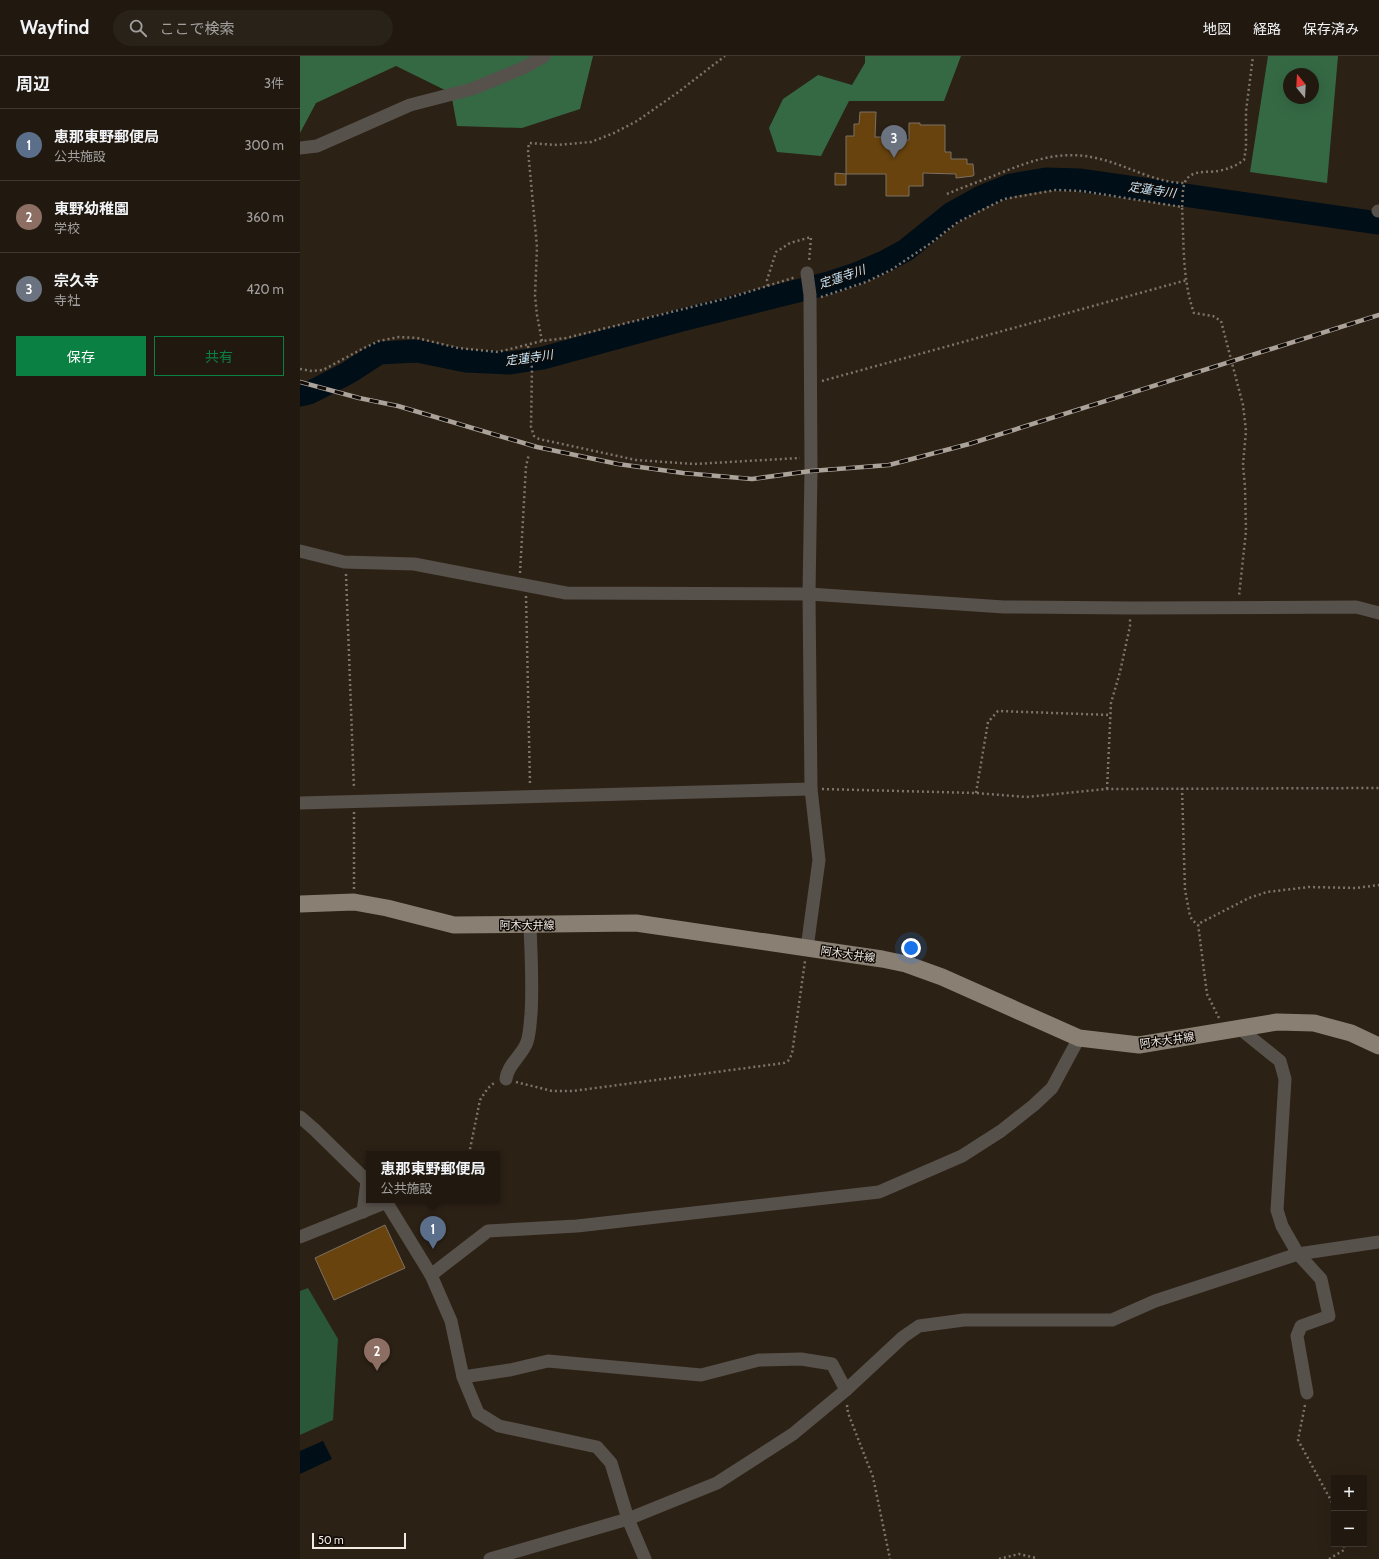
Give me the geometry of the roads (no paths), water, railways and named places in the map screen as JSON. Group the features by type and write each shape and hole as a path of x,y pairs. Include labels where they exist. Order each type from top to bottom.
{"main road":[{"name":"阿木大井線","path":"300,904 354,902 387,908 454,925 636,923 882,959 928,972 1079,1038 1139,1045 1277,1022 1314,1023 1351,1033 1379,1046"}],"street":[{"path":"300,148 318,146 410,105 472,89 523,68 544,56"},
{"path":"807,273 810,298 811,458 809,594 812,789 819,860 807,948"},
{"path":"300,551 346,562 414,564 566,593 809,594 1004,607 1356,607 1379,613"},
{"path":"300,803 354,800 812,789"},
{"path":"506,1079 510,1068 523,1050 529,1031 533,985 530,925"},
{"path":"1232,1030 1280,1061 1285,1079 1277,1210 1282,1226 1298,1254 1321,1279 1330,1316 1301,1326 1297,1336 1307,1393"},
{"path":"432,1275 488,1231 577,1226 879,1192 962,1156 1001,1131 1034,1105 1052,1088 1079,1038"},
{"path":"300,1117 366,1180"},
{"path":"363,1212 366,1194"},
{"path":"300,1237 382,1203"},
{"path":"387,1203 432,1275 451,1321 463,1377 478,1413 499,1426 597,1447 611,1463 628,1519 645,1559"},
{"path":"490,1559 628,1519 717,1483 793,1434 846,1390 903,1337 919,1326 964,1320 1112,1320 1155,1301 1298,1254 1379,1242"},
{"path":"463,1377 510,1370 548,1361 701,1375 759,1360 800,1359 832,1364 846,1390"}],"waterway":[{"name":"定蓮寺川","path":"300,395 309,393 348,373 379,353 417,351 466,361 510,363 543,358 682,320 829,283 856,274 884,262 906,250 952,213 981,197 1011,185 1046,179 1079,180 1379,223"}],"railway":[{"path":"300,382 359,398 398,406 537,447 618,464 683,473 752,479 811,471 889,465 969,444 1379,315"}],"place":[{"name":"宗久寺","path":"894,158"},
{"name":"恵那東野郵便局","path":"433,1249"},
{"name":"東野幼稚園","path":"377,1371"}]}
